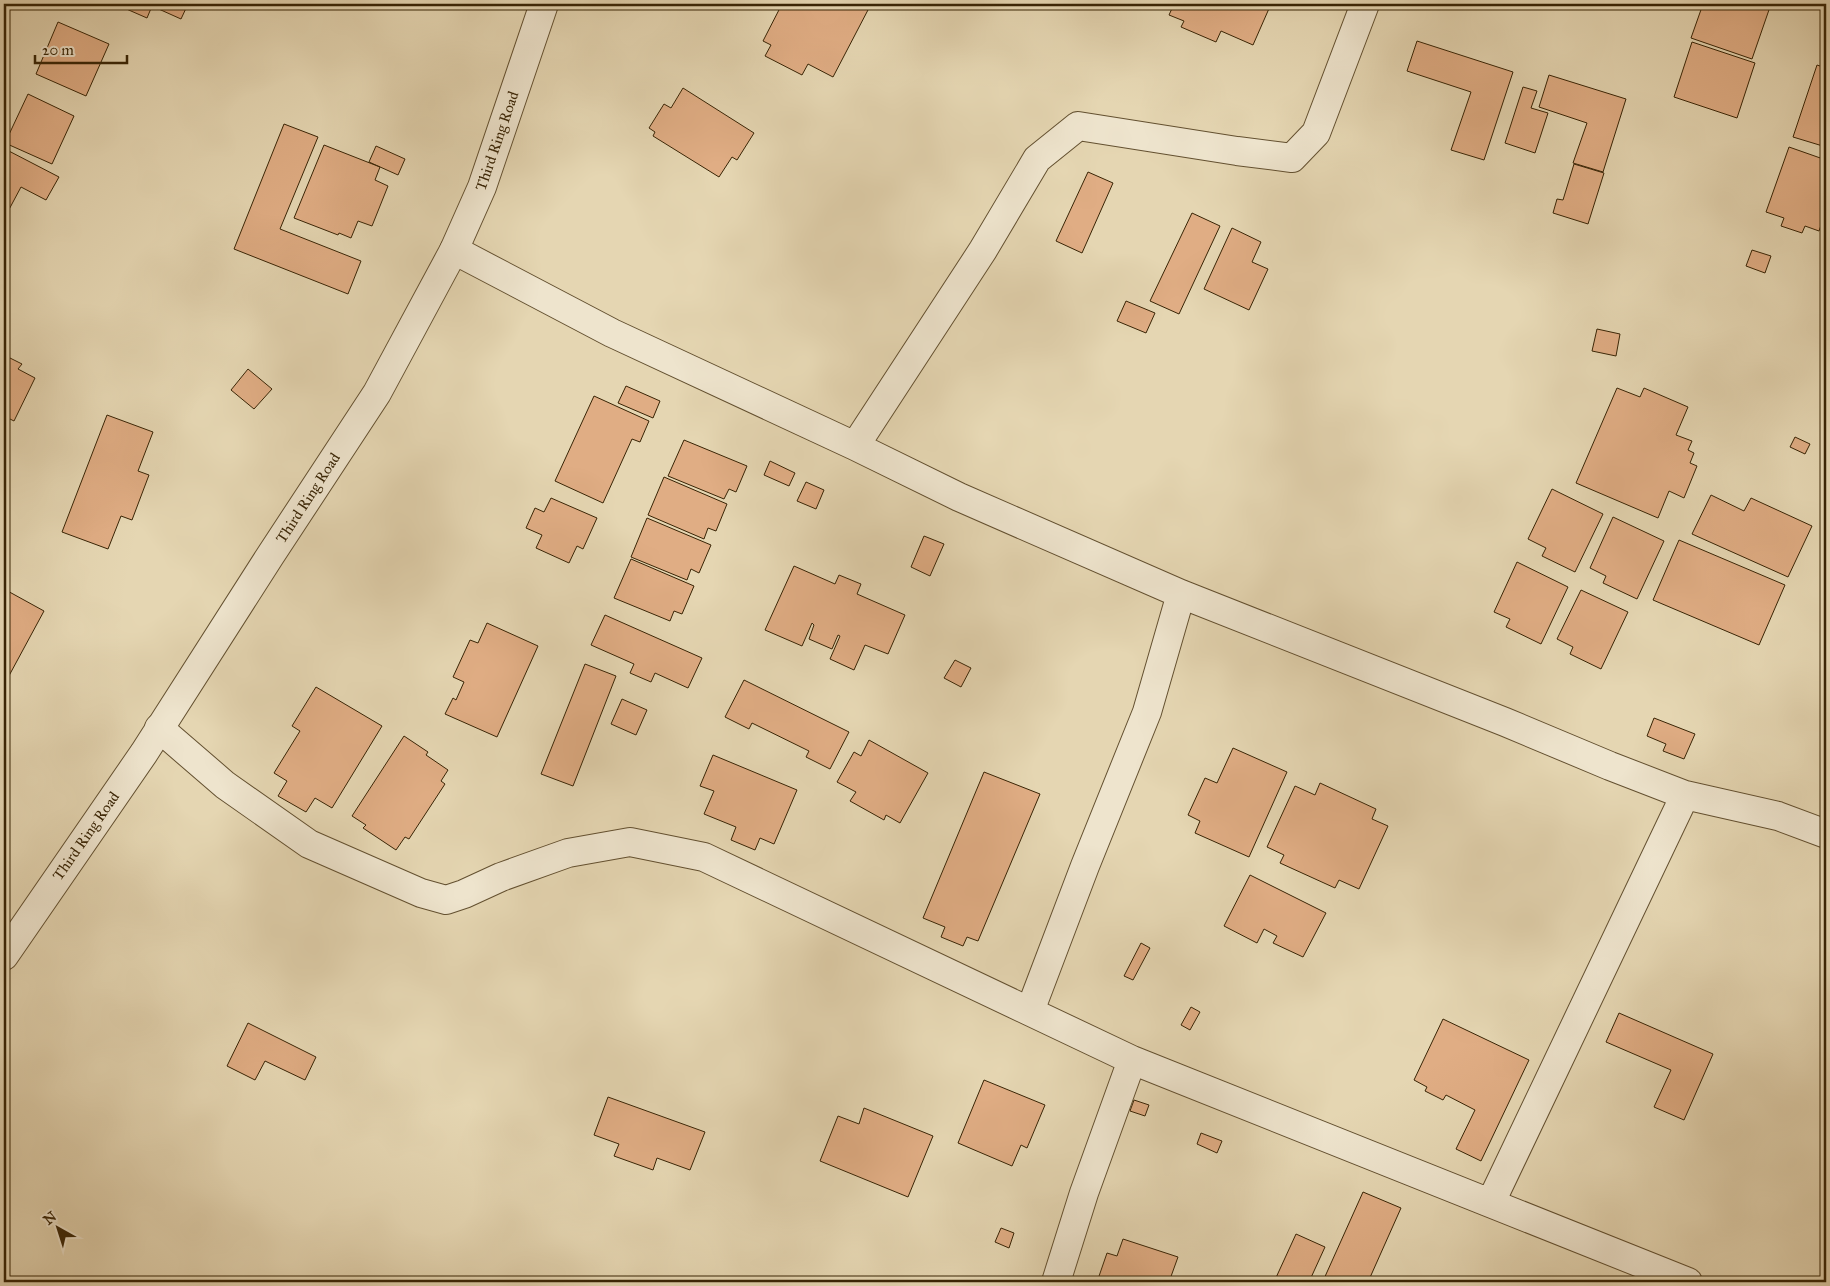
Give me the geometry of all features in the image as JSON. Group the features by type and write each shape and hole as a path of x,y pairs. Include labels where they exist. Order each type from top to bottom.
{"street":[{"name":"Third Ring Road","path":"4,956 159,728 377,393 454,250 482,187 544,4"},
{"path":"855,446 982,250 1037,159 1078,126 1237,152 1292,158 1316,133 1365,4"},
{"path":"454,250 612,333 855,446 959,497 1181,594 1496,718 1685,795 1778,816 1826,834"},
{"path":"1030,1011 1085,866 1147,712 1181,594"},
{"path":"159,728 225,785 309,844 421,893 446,900 464,894 501,876 568,853 630,842 704,857 1132,1060 1688,1282"},
{"path":"1491,1202 1685,795"},
{"path":"1056,1282 1084,1193 1132,1060"}],"building":[{"path":"115,4 188,4 181,19 152,6 147,18"},
{"path":"782,4 861,4 869,8 833,77 808,64 802,75 765,56 771,45 763,41"},
{"path":"1174,4 1271,4 1253,45 1221,31 1216,42 1181,27 1184,21 1169,15"},
{"path":"1703,4 1771,4 1752,59 1691,38"},
{"path":"58,22 109,44 86,96 36,74"},
{"path":"1417,41 1513,72 1484,160 1451,150 1471,92 1407,71"},
{"path":"1692,42 1755,63 1737,118 1674,97"},
{"path":"1817,65 1826,68 1826,147 1793,137"},
{"path":"1549,75 1626,99 1603,172 1573,163 1587,123 1539,107"},
{"path":"1523,87 1537,91 1531,108 1548,113 1535,153 1505,143"},
{"path":"683,88 754,133 737,160 732,157 719,177 653,136 655,132 649,128 664,104 671,108"},
{"path":"28,94 74,116 52,164 5,143"},
{"path":"284,124 318,137 280,229 361,261 348,294 234,249"},
{"path":"324,145 380,167 375,180 388,186 372,226 358,221 351,238 294,218"},
{"path":"376,146 405,159 398,175 369,162"},
{"path":"1789,147 1826,160 1826,211 1819,231 1805,226 1802,233 1781,226 1784,218 1766,212"},
{"path":"5,149 59,177 46,200 21,187 4,217"},
{"path":"1574,164 1604,173 1588,224 1553,213 1557,199 1563,200"},
{"path":"1088,172 1113,183 1082,253 1056,241"},
{"path":"1192,213 1220,226 1179,314 1150,301"},
{"path":"1826,214 1826,230 1821,228"},
{"path":"1232,228 1261,242 1252,262 1268,269 1249,310 1204,289"},
{"path":"1752,250 1771,256 1765,273 1746,266"},
{"path":"1126,301 1155,313 1146,333 1117,321"},
{"path":"1597,329 1620,334 1616,356 1592,351"},
{"path":"4,355 22,364 18,369 35,378 14,421 4,416"},
{"path":"248,369 272,389 254,409 231,390"},
{"path":"626,386 660,401 653,418 618,403"},
{"path":"1617,388 1640,397 1644,388 1688,407 1676,435 1692,441 1688,450 1694,453 1690,463 1697,466 1684,498 1669,491 1658,518 1576,483"},
{"path":"594,396 649,421 640,442 632,439 603,503 555,481"},
{"path":"107,415 153,432 138,471 149,475 132,520 121,516 108,549 62,532"},
{"path":"1795,437 1810,444 1805,454 1790,447"},
{"path":"684,440 747,466 736,492 729,489 724,499 668,476"},
{"path":"770,461 795,473 789,486 764,475"},
{"path":"664,477 727,504 716,531 708,528 704,539 648,515"},
{"path":"806,482 824,490 816,509 797,501"},
{"path":"1552,489 1603,514 1575,572 1542,556 1546,548 1528,539"},
{"path":"1711,495 1744,511 1751,498 1812,526 1788,577 1692,534"},
{"path":"551,498 597,518 583,549 577,546 569,563 536,548 542,535 526,528 535,508 544,512"},
{"path":"1613,517 1664,541 1637,599 1603,583 1606,576 1590,568"},
{"path":"647,518 711,545 699,573 691,569 687,580 631,557"},
{"path":"924,536 944,544 930,576 911,567"},
{"path":"1679,540 1785,585 1759,645 1653,600"},
{"path":"631,559 694,586 682,614 674,611 670,621 614,598"},
{"path":"1517,562 1568,587 1541,644 1506,627 1510,619 1494,612"},
{"path":"794,566 835,584 839,575 861,584 857,594 905,615 888,654 865,645 854,670 830,659 840,636 838,635 832,649 809,639 814,625 812,623 802,646 765,630"},
{"path":"4,589 44,611 4,685"},
{"path":"1581,590 1628,612 1601,669 1570,654 1573,647 1557,639"},
{"path":"605,615 702,658 688,688 655,673 651,682 630,673 634,664 591,645"},
{"path":"487,623 538,646 497,737 445,714 453,698 456,700 464,682 453,677 470,640 478,643"},
{"path":"955,660 971,668 961,687 944,678"},
{"path":"585,664 616,676 573,786 541,774"},
{"path":"744,680 849,732 830,769 806,757 809,751 752,723 749,729 725,717"},
{"path":"316,687 382,726 332,808 315,798 306,812 278,796 287,781 274,773 300,731 292,726"},
{"path":"622,699 647,710 636,735 611,724"},
{"path":"1654,718 1695,734 1684,759 1663,751 1666,744 1647,736"},
{"path":"404,736 428,752 426,755 448,770 441,781 445,784 409,839 405,837 396,850 363,828 366,825 352,816"},
{"path":"869,740 928,773 900,823 886,815 884,820 850,801 856,792 837,782 854,752 861,756"},
{"path":"1233,748 1287,772 1249,857 1195,833 1200,821 1188,815 1205,778 1217,783"},
{"path":"713,755 797,790 774,844 760,838 755,850 731,840 736,827 704,814 714,791 700,786"},
{"path":"984,772 1040,794 978,941 967,937 963,946 941,937 945,927 923,918"},
{"path":"1320,783 1376,809 1372,819 1388,826 1359,889 1339,880 1335,888 1280,863 1284,855 1267,847 1295,786 1315,795"},
{"path":"1250,875 1326,913 1303,957 1273,943 1277,936 1264,929 1257,943 1224,926"},
{"path":"1141,943 1150,948 1133,980 1124,976"},
{"path":"1191,1007 1200,1012 1190,1030 1181,1025"},
{"path":"1619,1013 1713,1054 1684,1120 1654,1107 1671,1070 1606,1042"},
{"path":"1443,1019 1529,1060 1481,1161 1456,1149 1475,1110 1446,1095 1443,1100 1425,1091 1427,1087 1414,1080"},
{"path":"248,1023 316,1057 305,1080 265,1061 255,1080 227,1066"},
{"path":"984,1080 1045,1105 1027,1148 1021,1145 1012,1166 958,1143"},
{"path":"608,1097 705,1132 690,1170 657,1158 653,1170 614,1156 619,1144 594,1135"},
{"path":"1134,1100 1149,1105 1145,1116 1130,1111"},
{"path":"864,1108 933,1136 908,1197 820,1161 838,1116 859,1124"},
{"path":"1201,1133 1222,1141 1217,1153 1197,1144"},
{"path":"1363,1192 1401,1208 1368,1282 1323,1281"},
{"path":"1001,1228 1014,1233 1009,1248 995,1242"},
{"path":"1296,1234 1325,1247 1309,1282 1274,1282"},
{"path":"1123,1239 1178,1257 1169,1282 1097,1282 1107,1253 1117,1256"}]}
